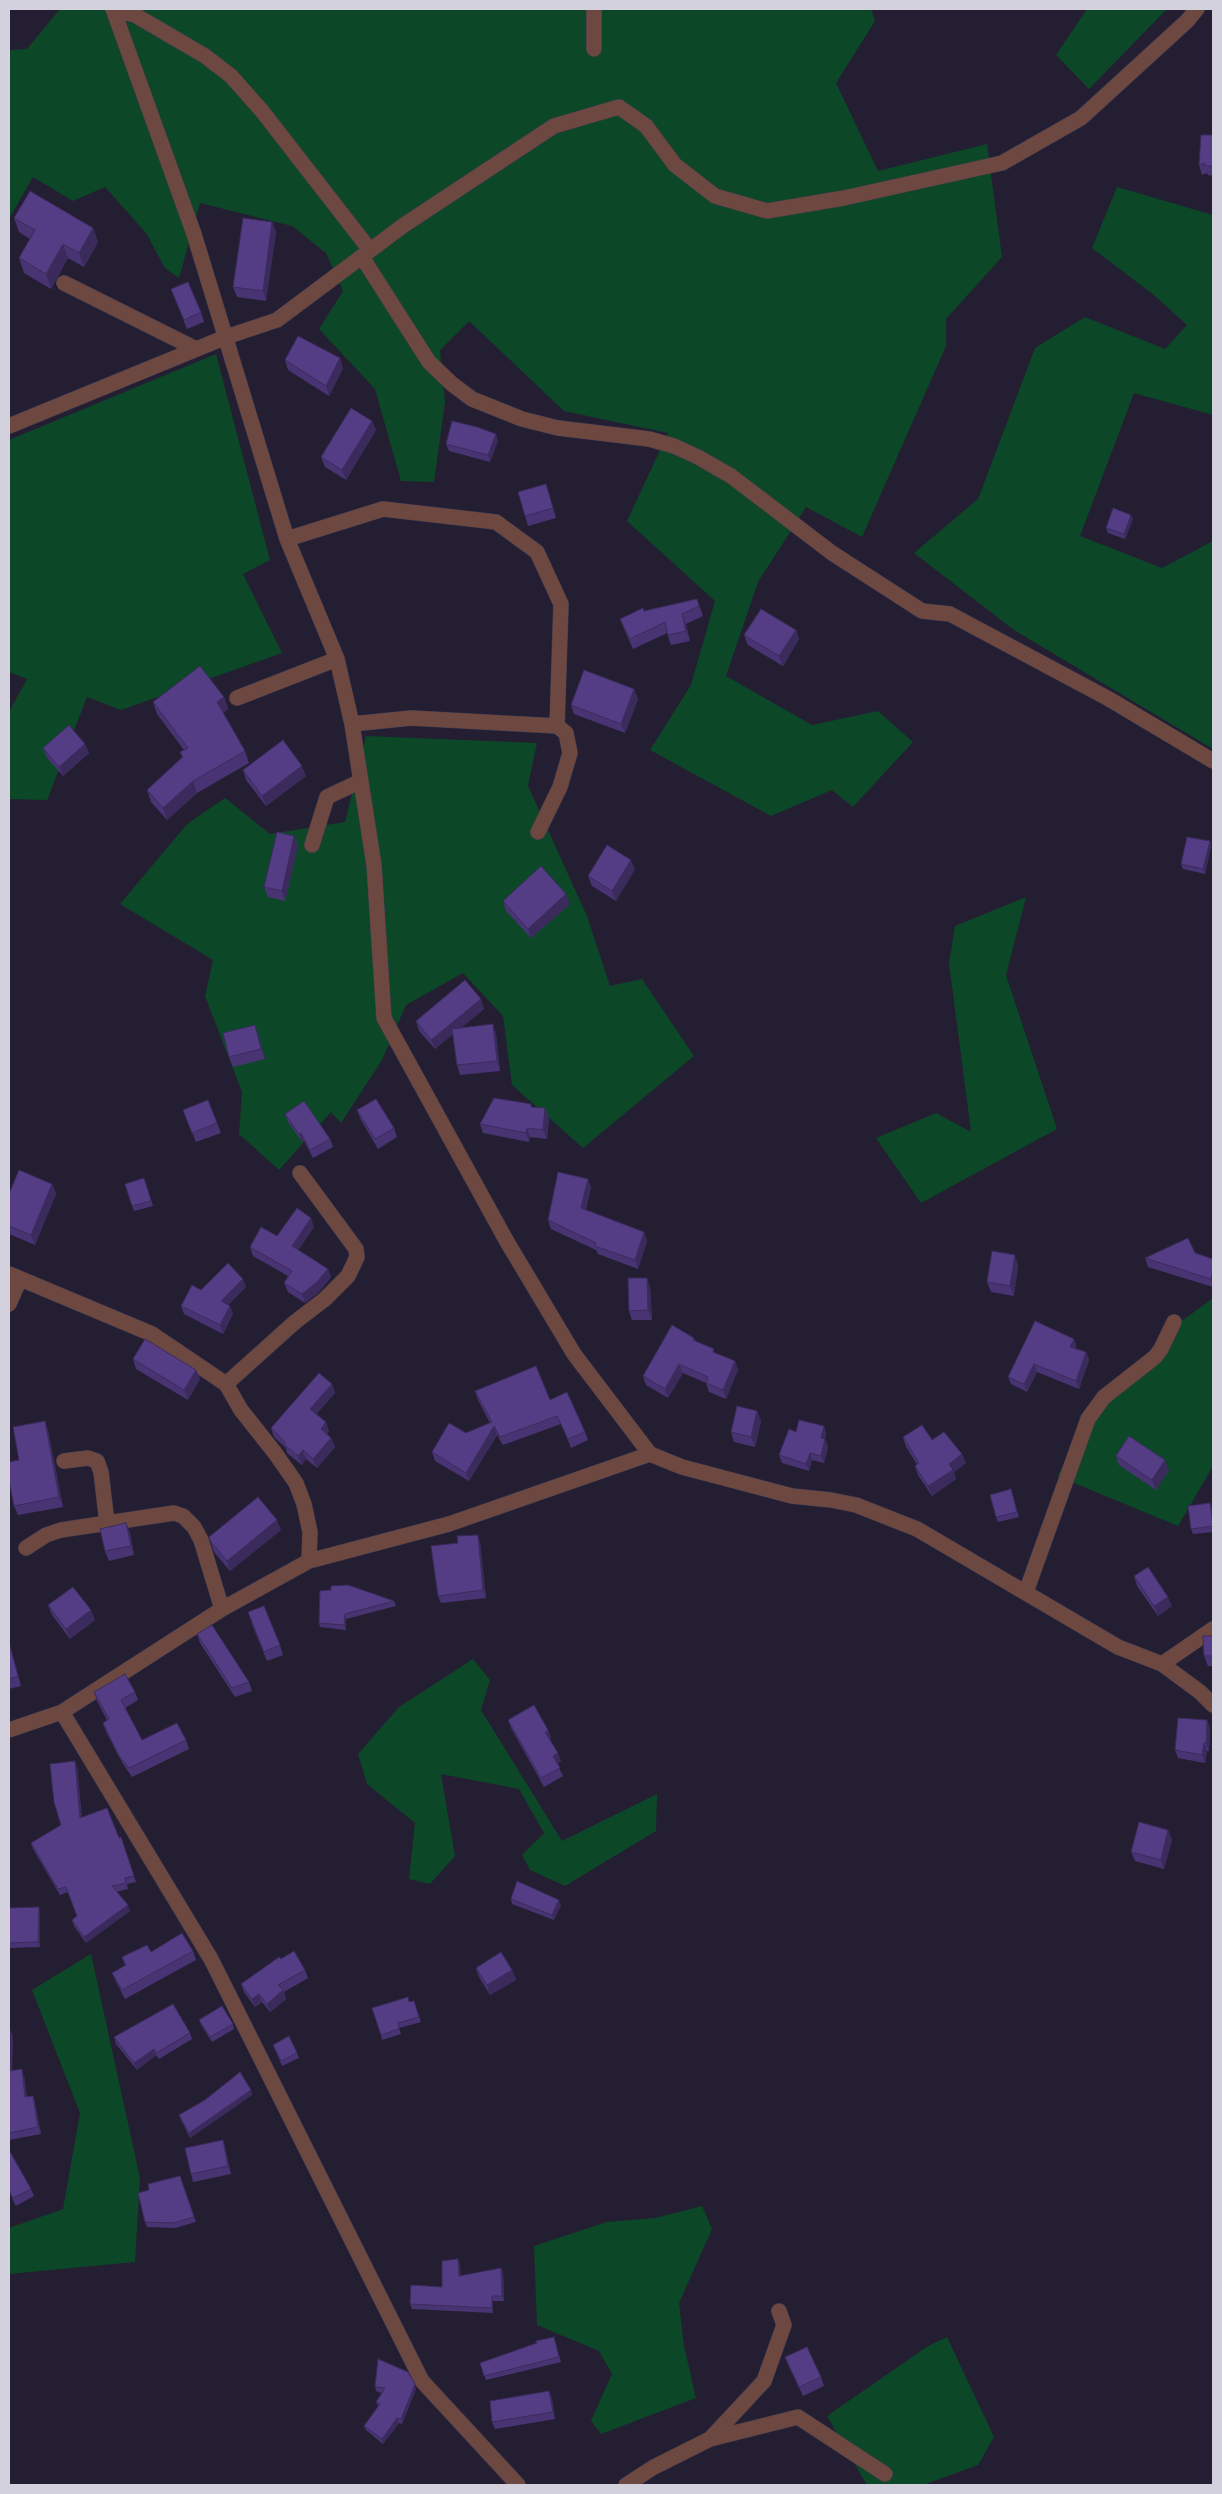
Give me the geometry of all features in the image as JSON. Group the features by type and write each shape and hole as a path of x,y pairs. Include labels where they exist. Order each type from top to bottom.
{"street":[{"path":"594,9 594,49"},
{"path":"9,426 226,336 277,320 404,225 554,126 619,107 646,126 675,165 715,196 767,211 909,185 1002,163 1082,118 1188,21 1196,9"},
{"path":"114,10 135,15 205,56 231,76 262,111 366,254 429,362 452,384 472,399 493,410 522,419 558,428 648,439 698,457 731,476 832,553 922,611 950,614 1109,699 1213,761"},
{"path":"114,10 194,234 287,539 337,660 352,724 374,864 384,1018 506,1240 569,1346 650,1454 682,1467 792,1496 831,1500 856,1506 917,1529 1118,1647 1162,1664 1200,1692 1213,1705"},
{"path":"64,283 196,349"},
{"path":"287,539 383,509 496,522 537,552 561,604 557,726"},
{"path":"237,698 337,660"},
{"path":"352,724 411,718 557,726 566,734 570,753 560,787 538,832"},
{"path":"312,845 327,797 361,781"},
{"path":"226,1384 325,1299 348,1276 357,1257 356,1249 300,1173"},
{"path":"9,1304 15,1277 152,1334 226,1384 241,1410 296,1483 304,1504 310,1532 309,1561"},
{"path":"1026,1592 1088,1419 1104,1397 1155,1358 1174,1322"},
{"path":"9,1730 62,1712 222,1609 309,1561 449,1524 650,1454"},
{"path":"64,1461 88,1458 97,1461 102,1472 107,1523"},
{"path":"26,1548 46,1535 61,1530 174,1513 184,1516 194,1527 201,1540 222,1609"},
{"path":"1162,1664 1213,1630"},
{"path":"62,1712 211,1960 422,2382 518,2485"},
{"path":"710,2439 764,2381 784,2325 779,2311"},
{"path":"626,2485 654,2467 710,2439 798,2417 885,2474"}],"green space":[{"path":"60,9 871,9 875,21 836,83 878,171 987,144 1002,257 946,319 946,346 862,537 806,507 758,582 726,676 812,725 878,711 913,742 853,807 832,790 771,816 650,750 691,685 715,601 627,521 668,433 564,411 469,321 440,350 445,402 434,482 401,481 375,389 319,329 343,291 326,253 292,226 200,203 179,278 165,268 146,233 105,187 73,201 33,177 9,219 9,50 27,49"},
{"path":"1087,9 1167,9 1089,89 1056,55"},
{"path":"1117,187 1213,215 1213,415 1134,393 1080,536 1162,568 1213,541 1213,749 1014,630 914,553 978,499 1035,348 1085,317 1165,349 1187,325 1155,296 1092,248"},
{"path":"216,354 270,560 243,574 282,653 121,710 87,697 47,800 9,799 9,712 27,679 9,672 9,440"},
{"path":"366,736 537,743 528,786 587,916 610,986 642,979 694,1056 583,1148 512,1085 503,1016 463,973 406,1005 382,1060 341,1123 331,1112 279,1170 239,1134 242,1092 205,996 213,960 120,904 187,824 225,798 270,834 345,822"},
{"path":"1026,897 1006,975 1057,1129 921,1203 876,1138 936,1113 971,1132 949,963 955,926"},
{"path":"1213,1298 1213,1466 1178,1526 1057,1476 1107,1396 1160,1363 1175,1326"},
{"path":"473,1659 490,1680 481,1710 562,1841 657,1794 656,1831 565,1886 530,1870 522,1855 544,1833 519,1789 441,1774 455,1856 430,1884 409,1879 415,1823 367,1784 358,1754 399,1707"},
{"path":"91,1954 140,2178 135,2262 9,2274 9,2228 63,2209 80,2113 32,1990"},
{"path":"702,2206 712,2229 679,2303 684,2346 696,2398 601,2434 591,2421 612,2374 599,2351 537,2325 534,2246 607,2222 655,2218"},
{"path":"947,2337 994,2437 978,2465 923,2485 867,2485 827,2416 928,2346"}],"building":[{"path":"1201,135 1213,135 1213,166 1205,166 1205,163 1199,165"},
{"path":"30,191 93,228 79,253 63,244 46,274 19,258 35,230 14,218"},
{"path":"243,218 272,222 263,291 233,287"},
{"path":"188,282 201,312 184,320 171,289"},
{"path":"298,336 340,358 326,386 285,360"},
{"path":"351,408 372,421 342,470 321,457"},
{"path":"452,421 496,434 488,455 446,444"},
{"path":"546,484 553,508 525,516 518,492"},
{"path":"1113,508 1131,515 1124,534 1106,528"},
{"path":"697,599 699,606 682,614 686,631 668,635 665,622 630,639 620,619 643,608 644,611"},
{"path":"761,609 796,630 779,656 744,635"},
{"path":"200,666 224,697 217,702 245,751 193,781 163,808 147,790 183,757 180,752 188,748 153,702"},
{"path":"584,670 634,689 621,724 571,705"},
{"path":"69,725 85,744 59,767 43,748"},
{"path":"283,740 302,766 262,796 243,770"},
{"path":"277,832 294,836 282,891 264,887"},
{"path":"1187,837 1210,841 1203,869 1181,864"},
{"path":"607,845 631,860 612,891 588,876"},
{"path":"541,866 566,894 528,929 503,901"},
{"path":"465,980 481,999 431,1040 416,1021"},
{"path":"493,1024 497,1061 457,1065 452,1029"},
{"path":"255,1025 261,1049 229,1057 223,1033"},
{"path":"494,1098 531,1104 531,1107 545,1108 543,1130 527,1128 526,1133 480,1124"},
{"path":"376,1099 394,1128 375,1139 357,1110"},
{"path":"208,1100 217,1123 192,1133 183,1110"},
{"path":"304,1101 330,1139 310,1150 301,1133 299,1134 285,1114"},
{"path":"19,1170 52,1184 31,1235 9,1226 9,1194"},
{"path":"558,1172 588,1179 581,1208 644,1232 635,1260 595,1246 596,1243 548,1220"},
{"path":"144,1178 151,1201 132,1206 125,1184"},
{"path":"297,1208 311,1218 292,1246 328,1269 316,1283 302,1294 284,1283 292,1271 250,1247 261,1227 277,1236"},
{"path":"1188,1238 1195,1253 1213,1259 1211,1279 1145,1258"},
{"path":"992,1251 1015,1255 1010,1286 987,1282"},
{"path":"228,1263 243,1279 221,1301 230,1306 220,1325 181,1306 192,1285 201,1290"},
{"path":"628,1278 647,1278 648,1310 629,1311"},
{"path":"1035,1321 1074,1339 1070,1347 1086,1352 1076,1381 1034,1364 1024,1384 1008,1377"},
{"path":"672,1325 694,1338 693,1340 714,1349 713,1352 735,1361 723,1390 706,1383 708,1377 679,1364 665,1389 643,1376"},
{"path":"145,1339 196,1370 184,1390 133,1359"},
{"path":"536,1366 550,1400 567,1392 585,1432 568,1439 557,1416 500,1437 494,1426 466,1473 432,1452 449,1423 466,1433 492,1422 475,1391"},
{"path":"319,1373 332,1384 310,1409 326,1422 321,1429 331,1438 313,1459 303,1450 298,1456 284,1444 285,1442 271,1428"},
{"path":"737,1406 757,1411 751,1437 731,1432"},
{"path":"799,1420 824,1426 821,1438 825,1439 821,1456 810,1453 806,1464 779,1455 789,1429 796,1432"},
{"path":"45,1421 59,1497 14,1506 9,1480 9,1462 19,1460 13,1427"},
{"path":"922,1425 932,1440 944,1432 962,1454 949,1464 953,1470 928,1486 915,1466 919,1463 903,1437"},
{"path":"1129,1436 1165,1460 1152,1480 1116,1456"},
{"path":"1011,1489 1017,1512 996,1517 990,1495"},
{"path":"258,1497 277,1520 227,1561 209,1537"},
{"path":"1210,1503 1213,1526 1191,1529 1188,1506"},
{"path":"126,1523 131,1546 105,1551 100,1529"},
{"path":"478,1535 483,1590 438,1596 431,1546 458,1543 457,1536"},
{"path":"1148,1567 1168,1597 1154,1606 1134,1576"},
{"path":"348,1585 394,1601 345,1614 344,1625 319,1623 320,1591 331,1590 331,1586"},
{"path":"73,1587 91,1610 66,1629 48,1605"},
{"path":"264,1606 280,1645 264,1652 248,1612"},
{"path":"212,1625 249,1682 232,1688 197,1634"},
{"path":"1203,1636 1213,1636 1213,1656 1204,1656"},
{"path":"9,1643 18,1676 9,1679"},
{"path":"125,1674 135,1692 121,1700 142,1740 177,1723 186,1740 129,1768 119,1756 103,1723 109,1719 94,1692"},
{"path":"534,1705 548,1730 545,1732 558,1753 553,1756 560,1768 541,1778 508,1720"},
{"path":"1178,1718 1207,1720 1206,1743 1204,1743 1202,1755 1175,1750"},
{"path":"75,1761 80,1818 107,1808 119,1838 121,1837 134,1876 125,1878 126,1883 112,1886 128,1905 84,1937 72,1920 77,1916 66,1887 58,1889 31,1843 61,1825 54,1802 50,1764"},
{"path":"1139,1822 1168,1830 1161,1860 1131,1852"},
{"path":"517,1881 559,1900 552,1915 511,1899"},
{"path":"39,1907 38,1942 9,1943 9,1908"},
{"path":"182,1933 193,1951 122,1990 112,1973 126,1965 122,1957 147,1945 151,1952"},
{"path":"294,1951 305,1970 278,1985 283,1990 267,2004 259,1994 252,1999 241,1984 279,1957 281,1959"},
{"path":"501,1952 512,1970 487,1985 476,1968"},
{"path":"408,1997 409,2002 414,2001 419,2017 398,2023 399,2029 381,2035 372,2008"},
{"path":"173,2004 190,2033 156,2053 154,2049 134,2063 114,2037"},
{"path":"222,2006 233,2024 210,2037 199,2020"},
{"path":"9,2030 10,2030 9,2071"},
{"path":"289,2036 297,2053 281,2061 273,2045"},
{"path":"22,2069 25,2097 33,2096 38,2127 9,2133 9,2071"},
{"path":"240,2072 251,2090 189,2133 179,2115 205,2100"},
{"path":"223,2140 228,2166 191,2174 185,2148"},
{"path":"9,2150 31,2189 13,2198 9,2190"},
{"path":"180,2176 194,2217 173,2223 145,2222 138,2193 149,2190 148,2184"},
{"path":"458,2259 459,2276 501,2268 502,2296 492,2296 492,2308 410,2304 411,2285 442,2287 442,2261"},
{"path":"554,2337 559,2357 484,2376 480,2363 537,2343 536,2341"},
{"path":"807,2347 821,2377 799,2387 785,2357"},
{"path":"378,2359 408,2372 415,2384 401,2419 397,2418 382,2439 364,2426 380,2404 376,2402 385,2388 375,2387"},
{"path":"549,2391 553,2412 492,2422 490,2401"}]}
